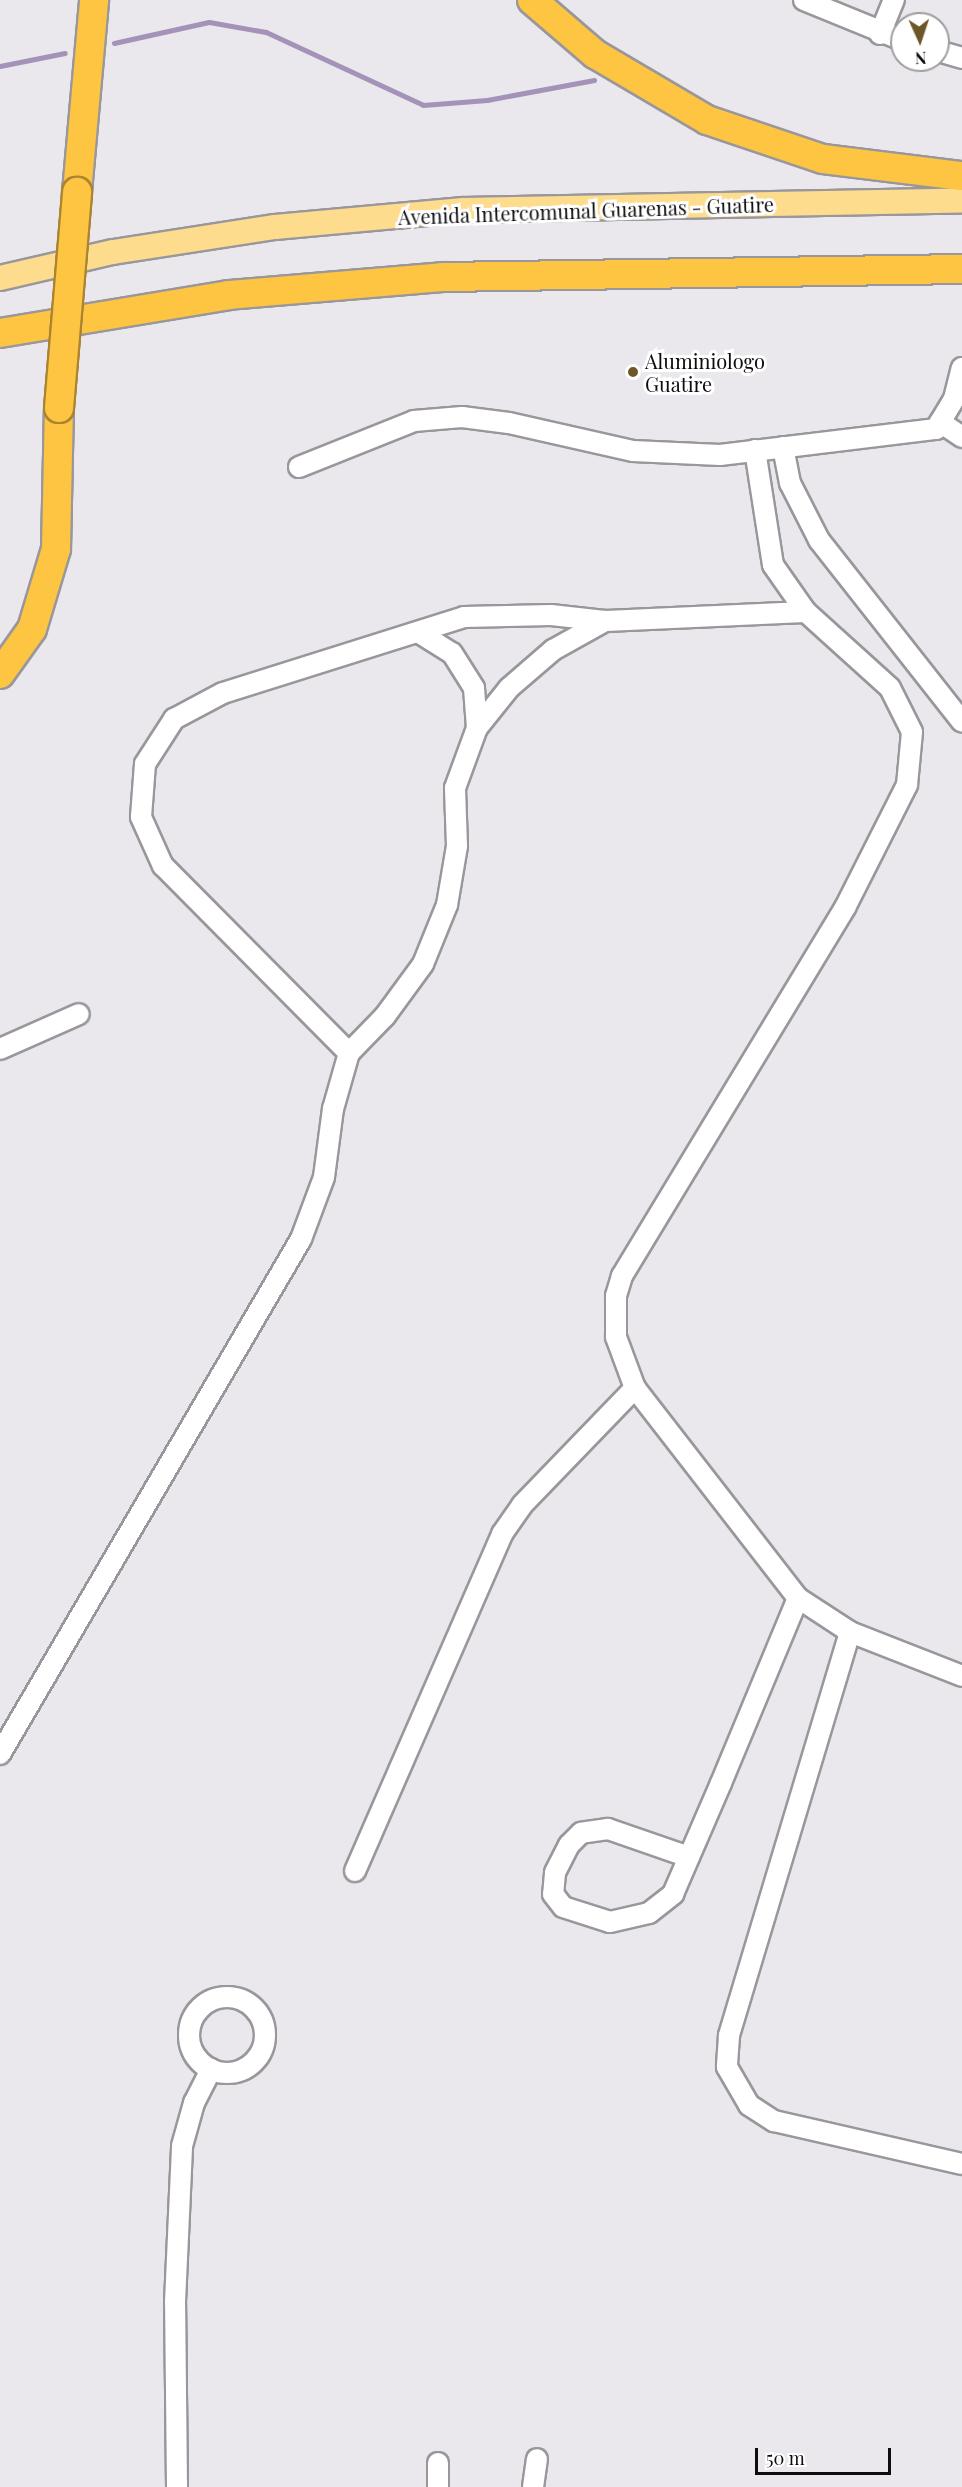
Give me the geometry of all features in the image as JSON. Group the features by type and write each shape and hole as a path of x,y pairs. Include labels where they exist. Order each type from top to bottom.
{"highway":[{"path":"0,674 32,629 56,549 59,408 94,0"},
{"path":"532,0 595,54 707,120 823,159 962,176"},
{"path":"0,333 229,295 443,277 962,268"}],"main road":[{"name":"Avenida Intercomunal Guarenas - Guatire","path":"0,278 113,252 275,227 463,210 962,200"}],"street":[{"path":"805,0 890,37"},
{"path":"880,34 894,0"},
{"path":"299,467 414,421 462,417 509,423 633,451 720,455 936,429 954,399 962,368"},
{"path":"940,422 962,437"},
{"path":"783,447 790,483 819,540 962,722"},
{"path":"755,450 773,565 806,612 890,687 912,732 907,785 846,906 622,1276 616,1296 616,1337 635,1388 798,1598 850,1632 962,1676"},
{"path":"349,1053 162,866 141,817 145,764 174,719 223,693 464,617 551,615 605,621 806,612"},
{"path":"0,1754 301,1239 324,1177 333,1109 349,1053 386,1016 423,964 443,915 456,846 455,788 477,728 509,688 553,650 605,621"},
{"path":"418,632 452,653 474,688 477,728"},
{"path":"0,1048 79,1014"},
{"path":"355,1871 502,1534 522,1505 635,1388"},
{"path":"689,1857 608,1830 581,1833 569,1845 555,1873 553,1894 563,1908 609,1922 649,1913 673,1894 689,1857 798,1598"},
{"path":"850,1632 729,2036 727,2067 750,2105 774,2121 962,2164"},
{"path":"177,2487 175,2302 182,2146 194,2103 211,2069"},
{"path":"533,2487 537,2459"},
{"path":"438,2463 438,2487"}],"waterway":[{"path":"114,43 209,22 266,32 423,105 487,100 594,80"},
{"path":"0,66 65,53"}],"place":[{"name":"Aluminiologo Guatire","path":"633,372"}]}
